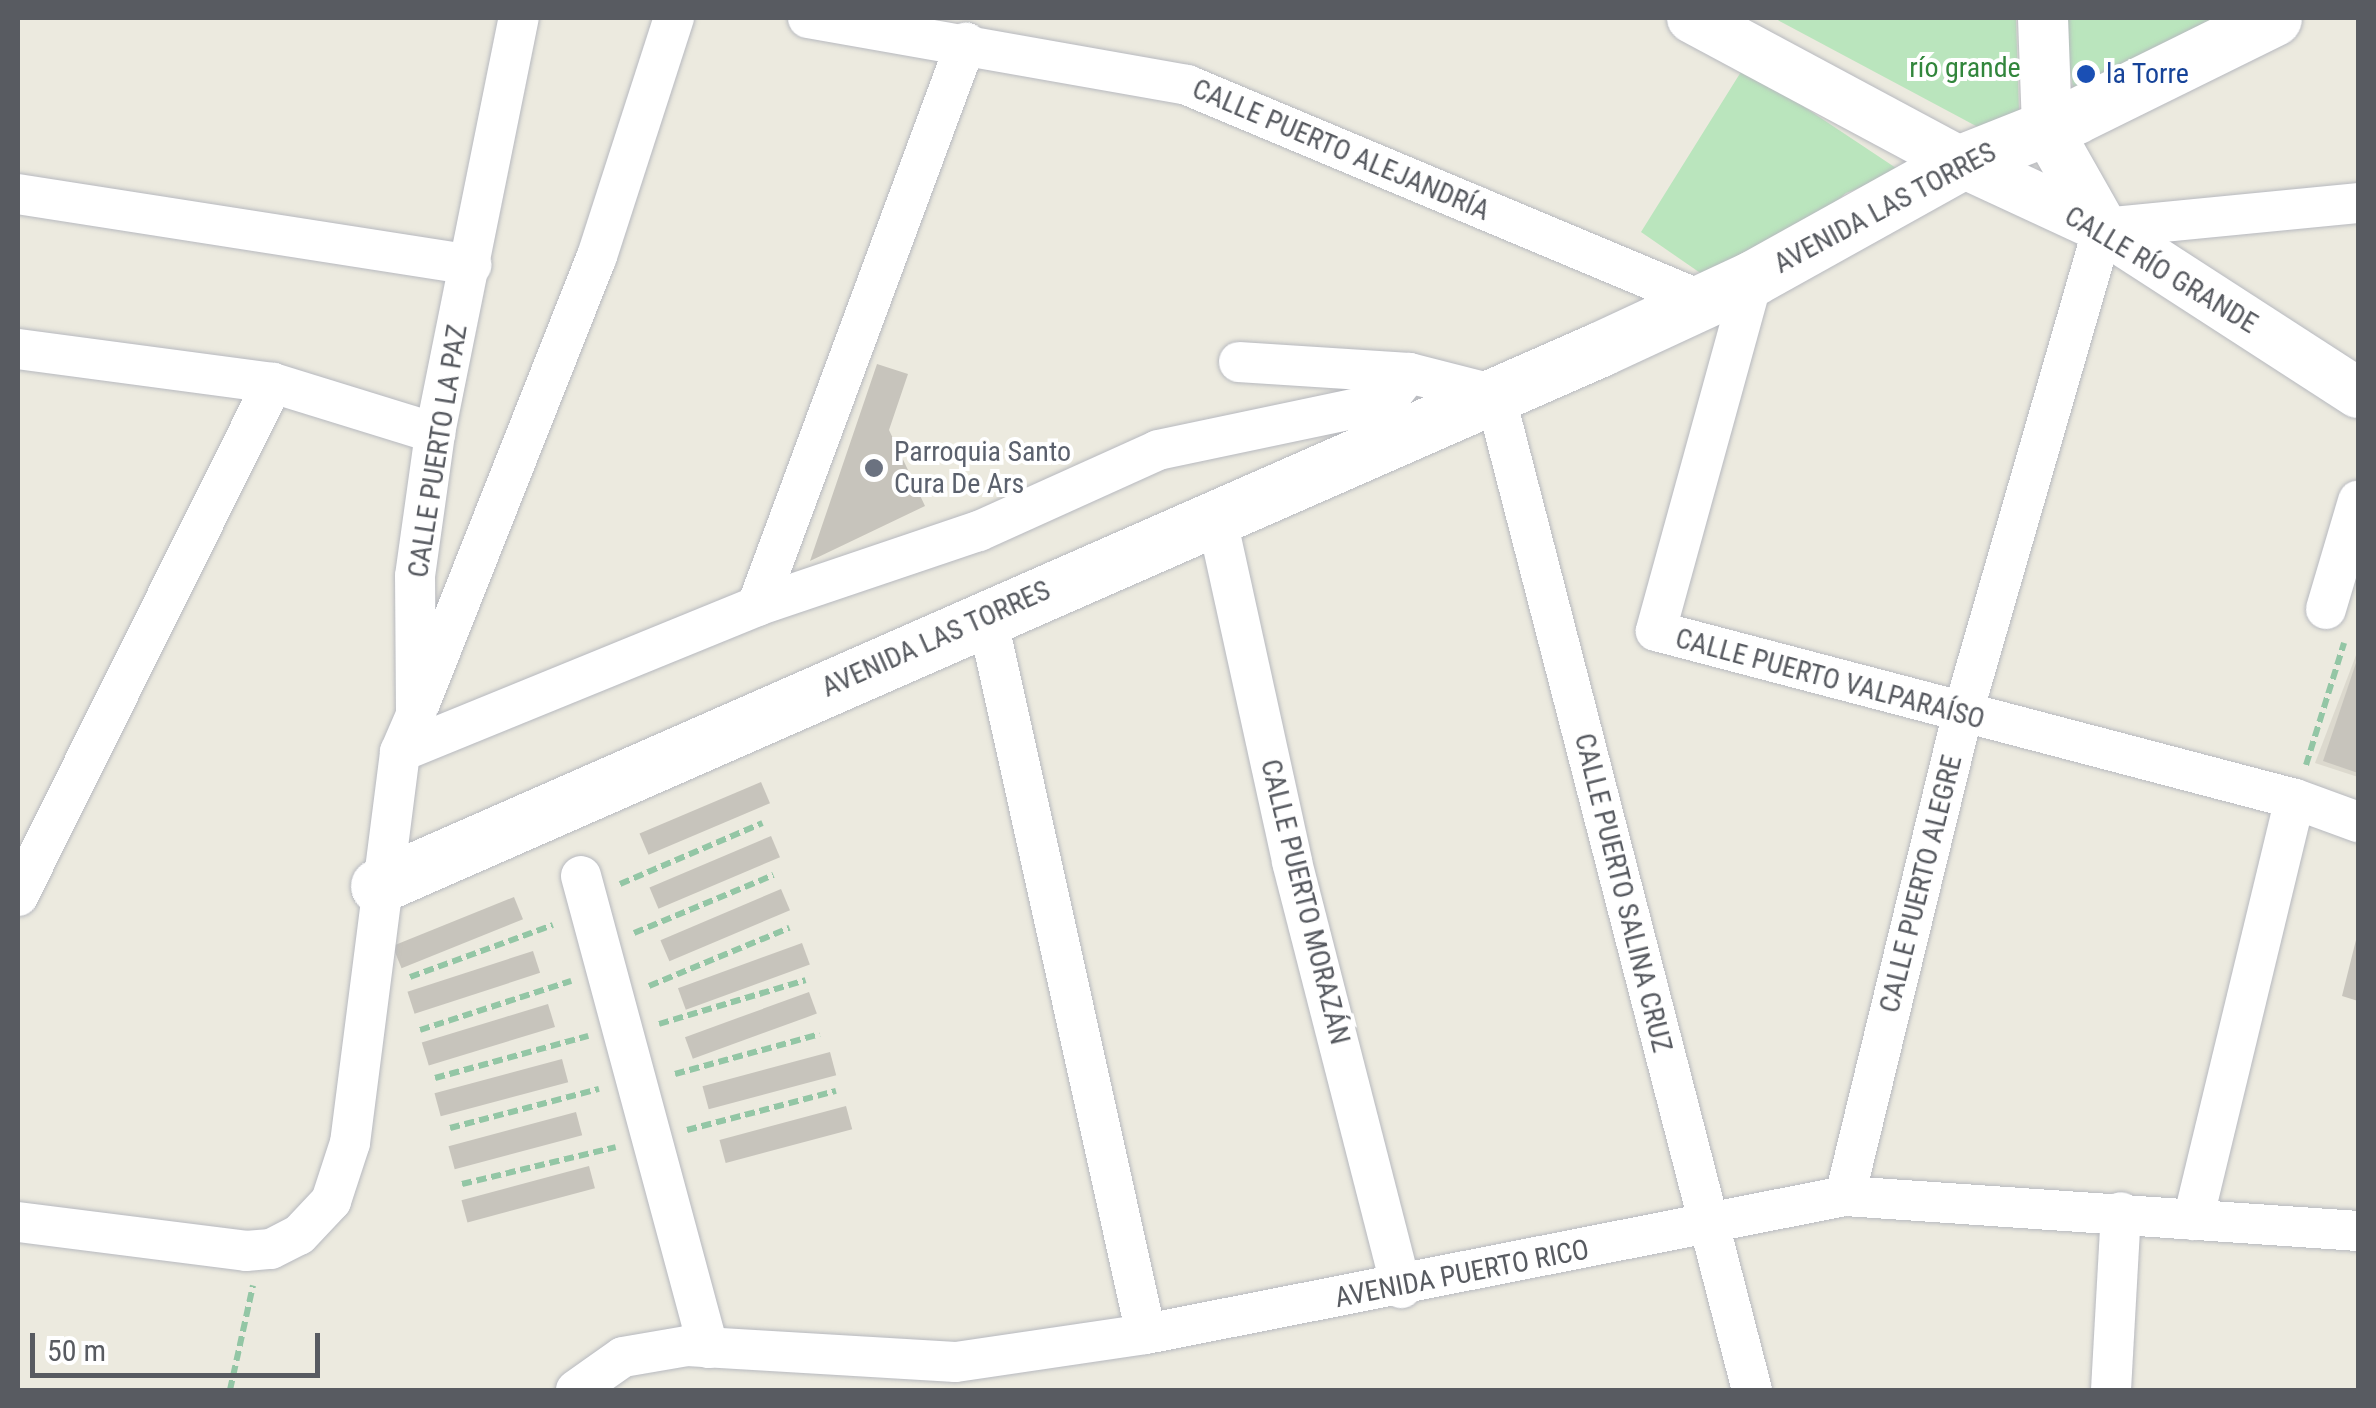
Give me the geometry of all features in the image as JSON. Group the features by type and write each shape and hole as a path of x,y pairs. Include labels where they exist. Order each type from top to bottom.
{"main road":[{"name":"AVENIDA LAS TORRES","path":"378,886 1753,278 1961,162 2047,128 2274,18"}],"street":[{"name":"CALLE PUERTO LA PAZ","path":"246,1251 271,1249 299,1235 331,1201 350,1144 378,886 408,733 415,576 435,434 520,18"},
{"path":"408,733 597,256 674,18"},
{"name":"CALLE PUERTO ALEJANDRÍA","path":"808,18 1188,85 1702,301"},
{"name":"CALLE RÍO GRANDE","path":"1692,18 1961,162 2104,228 2358,394"},
{"path":"2044,18 2047,128 2104,228 2358,203"},
{"path":"758,606 966,44"},
{"path":"18,194 470,265"},
{"name":"CALLE PUERTO ALEGRE","path":"1845,1196 1962,716 2104,228"},
{"name":"CALLE PUERTO VALPARAÍSO","path":"1753,278 1656,631 1962,716 2295,800 2358,822"},
{"path":"18,349 273,383 435,434"},
{"path":"1239,362 1409,373 1495,395"},
{"path":"408,733 979,531 1158,450 1386,402 1409,373"},
{"path":"18,896 273,383"},
{"name":"CALLE PUERTO SALINA CRUZ","path":"1495,395 1752,1390"},
{"path":"2326,609 2358,501"},
{"name":"CALLE PUERTO MORAZÁN","path":"1216,515 1292,862 1401,1288"},
{"path":"987,617 1146,1334"},
{"path":"2193,1220 2295,800"},
{"path":"597,934 708,1348"},
{"name":"AVENIDA PUERTO RICO","path":"576,1390 623,1358 708,1348 928,1376 1401,1288 1845,1196 2358,1231"},
{"path":"2110,1390 2121,1212"},
{"path":"18,1222 246,1251"}],"path":[{"path":"2295,800 2345,639 2326,609"},
{"path":"420,1030 597,934 762,823"},
{"path":"409,977 597,934 774,875"},
{"path":"597,934 790,928"},
{"path":"230,1390 254,1293 246,1251"}],"shaded area":[{"path":"2358,650 2358,777 2315,763"}],"green space":[{"name":"río grande","path":"1774,18 2016,20 2019,111 1991,134"},
{"path":"2062,18 2246,18 2076,107"},
{"path":"1744,67 1902,172 1846,193 1796,236 1709,279 1641,232"}],"building":[{"name":"Parroquia Santo Cura De Ars","path":"877,364 908,374 889,430 925,506 810,561"},
{"path":"2358,657 2358,773 2323,761"},
{"path":"761,782 770,803 648,855 639,834"},
{"path":"771,836 780,857 658,909 649,888"},
{"path":"781,889 790,910 669,961 660,940"},
{"path":"514,897 523,919 402,968 393,946"},
{"path":"2358,937 2358,1001 2342,996"},
{"path":"802,943 810,965 686,1010 678,988"},
{"path":"533,951 540,973 415,1014 407,992"},
{"path":"809,992 817,1014 693,1059 685,1037"},
{"path":"548,1004 555,1027 429,1066 422,1043"},
{"path":"830,1052 836,1075 709,1109 702,1086"},
{"path":"562,1059 568,1082 441,1116 434,1093"},
{"path":"846,1106 852,1129 726,1163 719,1140"},
{"path":"576,1112 582,1135 455,1169 448,1146"},
{"path":"589,1166 595,1188 467,1222 461,1200"}],"place":[{"name":"la Torre","path":"2086,74"},
{"name":"Parroquia Santo Cura De Ars","path":"874,468"}]}
